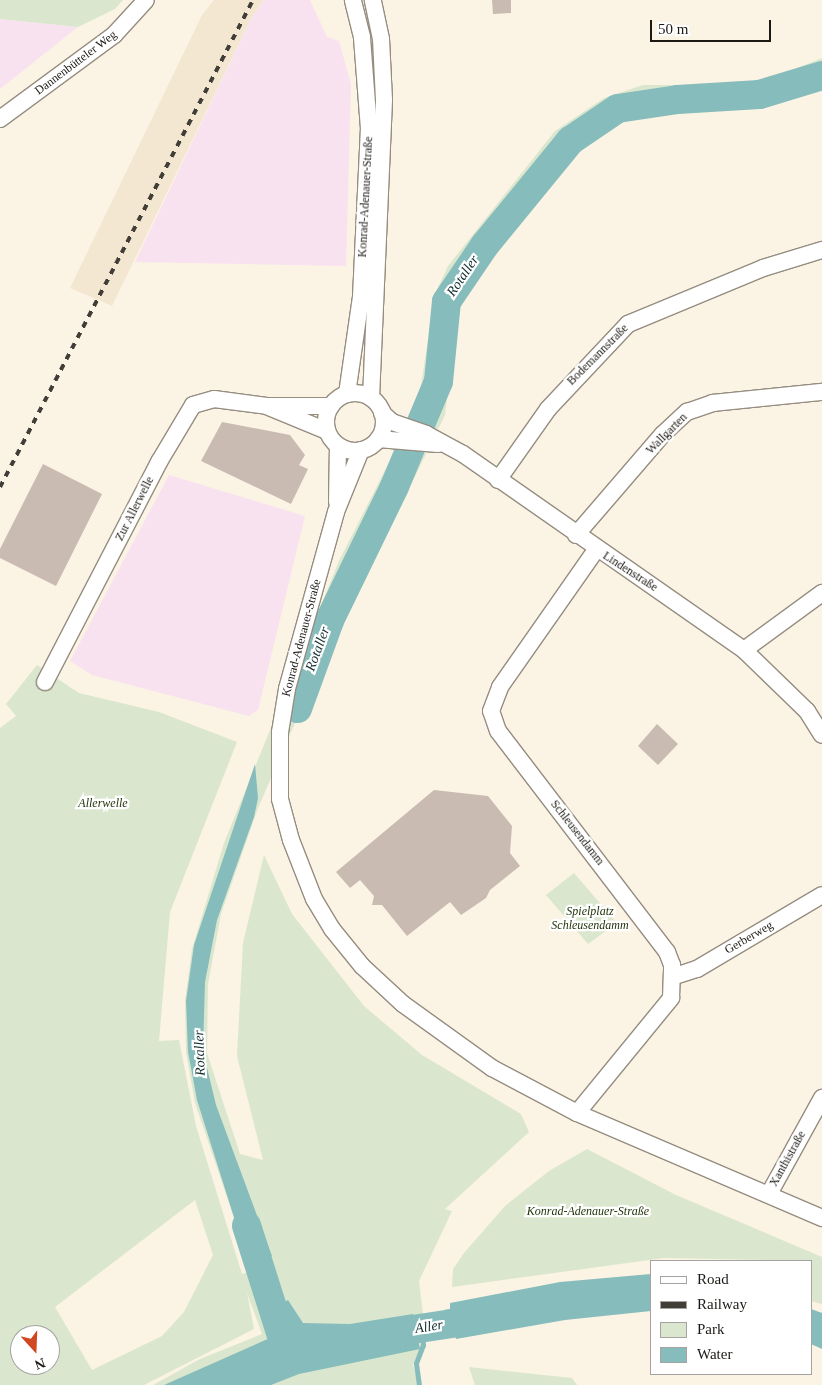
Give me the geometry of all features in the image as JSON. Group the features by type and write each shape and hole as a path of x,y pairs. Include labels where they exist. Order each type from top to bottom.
{"street":[{"name":"Dannenbütteler Weg","path":"0,119 114,35 146,0"},
{"name":"Konrad-Adenauer-Straße","path":"347,394 362,297 369,129 362,37 353,0"},
{"name":"Konrad-Adenauer-Straße","path":"370,398 384,100 381,39 373,0"},
{"name":"Bodemannstraße","path":"498,480 548,410 628,324 763,268 822,250"},
{"name":"Wallgarten","path":"576,535 663,434 687,412 713,403 822,392"},
{"path":"347,394 370,398 382,413 383,428 378,439 361,450 338,446 327,431 326,417 331,406 347,394"},
{"name":"Zur Allerwelle","path":"45,682 185,414 201,401 214,399 267,406 331,406"},
{"name":"Zur Allerwelle","path":"267,406 327,431"},
{"name":"Lindenstraße","path":"382,413 405,433 443,444 498,480 596,550 744,650 807,711 822,735"},
{"name":"Lindenstraße","path":"378,439 405,433"},
{"name":"Konrad-Adenauer-Straße","path":"336,512 338,446"},
{"name":"Konrad-Adenauer-Straße","path":"361,450 336,512 286,689 280,732 280,799 291,840 314,899 362,966 403,1004 468,1052 578,1113 822,1218"},
{"name":"Schleusendamm","path":"596,550 500,687 492,700 492,719 667,952 675,976"},
{"path":"744,650 822,593"},
{"name":"Lindenstraße","path":"807,711 822,719"},
{"name":"Gerberweg","path":"675,976 697,968 822,895"},
{"path":"578,1113 671,998 675,976"},
{"name":"Xanthistraße","path":"769,1194 822,1098"}],"shaded area":[{"path":"214,0 264,0 252,17 112,306 70,288 202,15"},
{"path":"264,0 310,0 327,37 339,41 351,84 346,266 135,262 252,17"},
{"path":"0,19 78,27 0,89"},
{"path":"169,475 305,516 258,710 249,716 92,675 70,661"}],"green space":[{"path":"0,0 123,0 115,9 78,27 0,19"},
{"name":"Allerwelle","path":"822,58 822,87 764,106 643,110 602,125 531,202 459,300 445,415 299,714 258,808 221,914 208,984 207,1053 240,1154 263,1160 237,1056 243,943 264,855 292,914 364,1006 422,1055 521,1114 529,1132 445,1209 452,1211 419,1281 426,1339 413,1365 419,1385 153,1385 200,1359 262,1334 247,1293 254,1329 144,1385 0,1385 0,728 16,716 6,704 37,665 79,693 159,712 237,742 170,912 159,1041 179,1040 196,1126 242,1274 252,1271 195,1103 186,1052 185,1001 192,949 224,843 339,561 418,405 435,294 448,266 555,131 604,98 643,85 740,85 775,77","holes":["195,1200 213,1255 184,1312 162,1336 92,1370 55,1307"]},
{"name":"Spielplatz Schleusendamm","path":"574,873 617,923 588,944 546,895"},
{"name":"Konrad-Adenauer-Straße","path":"587,1149 676,1195 822,1257 822,1304 812,1301 812,1260 664,1258 452,1287 453,1269 464,1253 505,1206 549,1171"},
{"path":"469,1367 572,1378 577,1385 475,1385"}],"water":[{"path":"255,764 258,798 254,817 217,920 205,982 203,1051 216,1105 272,1256 249,1265 197,1100 188,1052 186,1001 194,945"},
{"path":"650,1274 650,1311 565,1320 456,1339 454,1333 448,1333 444,1310 450,1309 450,1303 560,1282"},
{"path":"288,1300 303,1323 350,1324 413,1314 420,1349 299,1374 271,1385 164,1385 270,1338 265,1312"},
{"path":"812,1309 822,1313 822,1349 812,1344"}],"building":[{"path":"492,0 511,0 511,13 493,14"},
{"path":"222,422 290,435 305,455 299,465 308,469 291,504 201,461"},
{"path":"43,464 102,494 56,586 0,558 0,549"},
{"path":"657,724 678,744 658,765 638,746"},
{"path":"434,790 488,796 512,826 510,853 520,866 490,890 486,898 461,915 450,902 407,936 382,905 372,905 374,896 360,880 350,888 336,872"}],"waterway":[{"name":"Rotaller","path":"297,708 329,620 394,486 438,381 446,301 484,245 570,140 617,108 677,99 759,94 822,75"},
{"name":"Rotaller","path":"246,1225 284,1345"},
{"name":"Aller","path":"379,1334 485,1318"},
{"path":"419,1385 416,1363 423,1345 422,1328"}],"railway":[{"path":"0,487 253,0"}]}
